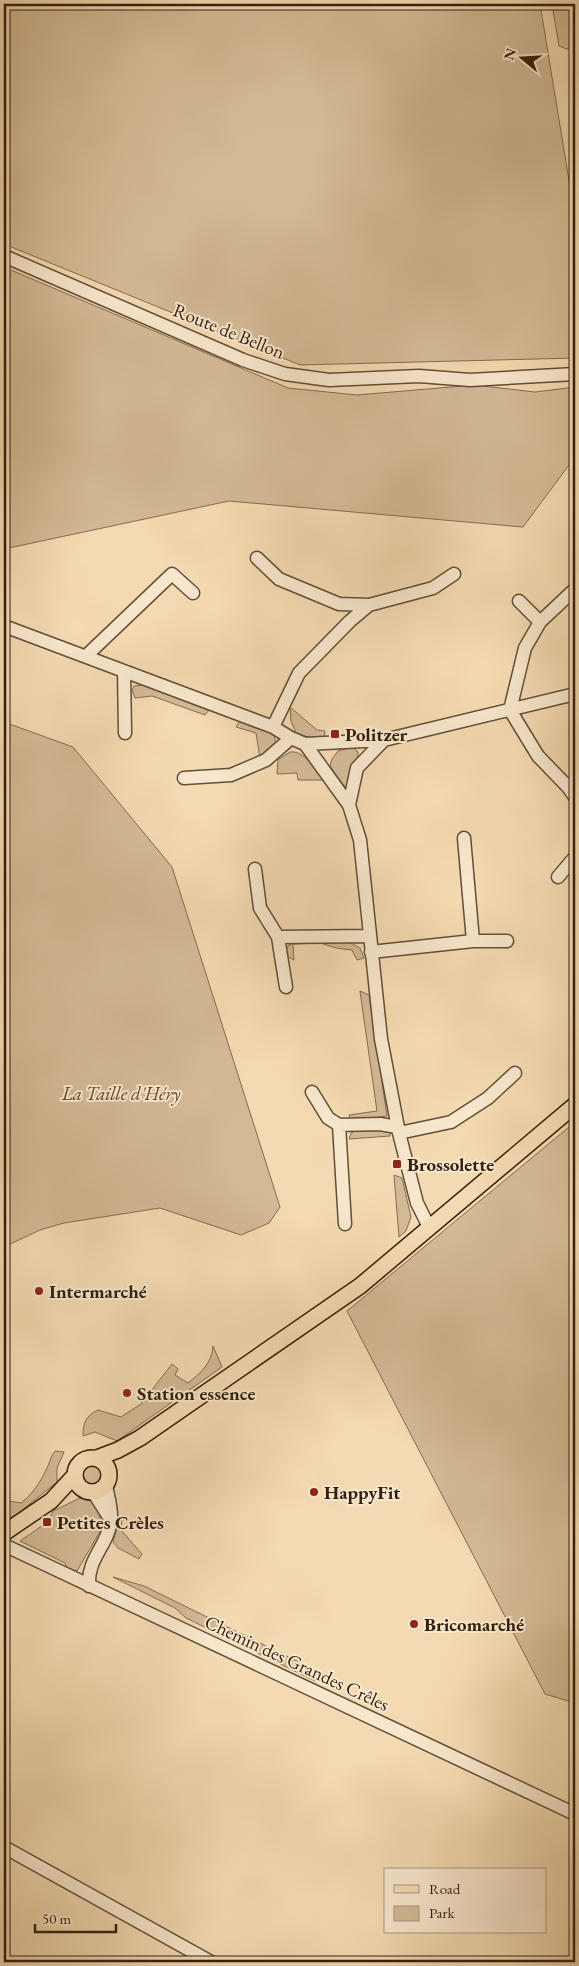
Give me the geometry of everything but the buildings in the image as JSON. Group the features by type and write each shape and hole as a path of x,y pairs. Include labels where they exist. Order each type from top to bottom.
{"main road":[{"path":"98,1485 77,1484 75,1475 77,1466 84,1460 97,1458 118,1450 140,1438 360,1286 575,1105"},
{"path":"51,1501 98,1485 140,1438"},
{"path":"97,1458 105,1464 98,1485"},
{"path":"4,1533 51,1501 75,1475"}],"street":[{"name":"Route de Bellon","path":"4,256 243,360 285,374 329,380 419,376 453,377 470,380 575,374"},
{"name":"Route de Bellon","path":"453,377 470,373 575,367"},
{"path":"257,558 279,579 338,604 369,605 433,588 454,574"},
{"path":"86,656 172,574 193,593"},
{"path":"575,589 540,622 525,648 510,710 538,756 568,787 575,797"},
{"path":"519,601 540,622"},
{"path":"338,604 350,621"},
{"path":"273,727 299,673 350,621 369,605"},
{"path":"4,626 273,727 305,744 384,740 575,694"},
{"path":"124,671 125,733"},
{"path":"184,778 231,775 266,760 291,738"},
{"path":"348,805 357,768 384,740"},
{"path":"305,744 348,805 360,840 381,1039 398,1130 417,1203 429,1227"},
{"path":"464,838 473,941"},
{"path":"558,877 575,857"},
{"path":"255,869 260,908 278,937 286,987"},
{"path":"278,937 370,936"},
{"path":"371,952 473,941 507,941"},
{"path":"312,1092 328,1118 339,1125 380,1124 398,1130 451,1122 488,1098 515,1073"},
{"path":"339,1125 345,1224"},
{"path":"89,1586 88,1575 92,1563 102,1547 111,1522 111,1507 98,1485"},
{"name":"Chemin des Grandes Crêles","path":"4,1545 575,1814"},
{"path":"4,1847 211,1962"}],"green space":[{"path":"4,4 540,4 575,217 575,358 300,365 4,244"},
{"path":"552,4 575,4 575,52 559,46"},
{"path":"4,267 288,388 357,395 474,385 535,392 575,387 575,457 523,527 229,501 4,549"},
{"path":"144,685 209,710 205,715 152,696 135,698 132,690 134,686"},
{"path":"290,707 317,730 325,731 324,739 296,733 291,721"},
{"path":"240,720 274,734 276,745 260,758 256,733 236,727"},
{"name":"La Taille d'Héry","path":"4,722 73,747 172,867 280,1207 269,1223 241,1235 160,1208 64,1223 40,1230 4,1247"},
{"path":"352,747 358,752 358,759 347,790 330,766 332,759 338,751"},
{"path":"290,752 295,752 305,757 325,780 298,780 297,773 277,774 278,760"},
{"path":"318,940 351,943 360,948 364,958 357,960 352,950 320,943 293,944 294,960 285,955 285,950 290,944"},
{"path":"360,991 369,995 387,1116 351,1121 349,1115 377,1111"},
{"path":"575,1122 575,1703 545,1694 347,1311"},
{"path":"385,1130 390,1132 390,1136 349,1139 351,1133 355,1131"},
{"path":"394,1175 402,1178 411,1217 406,1231 399,1237"},
{"path":"213,1346 222,1367 117,1441 95,1432 83,1436 88,1417 98,1410 121,1417 141,1404 172,1364 178,1369 175,1375 188,1383 208,1363"},
{"path":"55,1451 64,1452 57,1468 57,1482 9,1521 6,1505 8,1501 21,1503 29,1496 42,1479"},
{"path":"92,1464 99,1467 102,1474 99,1481 92,1484 85,1481 82,1474 85,1467"},
{"path":"80,1498 89,1500 97,1505 102,1528 77,1571 67,1568 65,1563 20,1541 49,1521 53,1511"},
{"path":"120,1516 122,1519 121,1530 142,1554 139,1559 118,1548 113,1542"},
{"path":"113,1577 144,1586 319,1672 315,1681 186,1618 175,1608"}],"place":[{"name":"Politzer","path":"335,734"},
{"name":"Brossolette","path":"397,1164"},
{"name":"Intermarché","path":"39,1291"},
{"name":"Station essence","path":"127,1393"},
{"name":"HappyFit","path":"314,1492"},
{"name":"Petites Crèles","path":"47,1522"},
{"name":"Bricomarché","path":"414,1624"}]}
